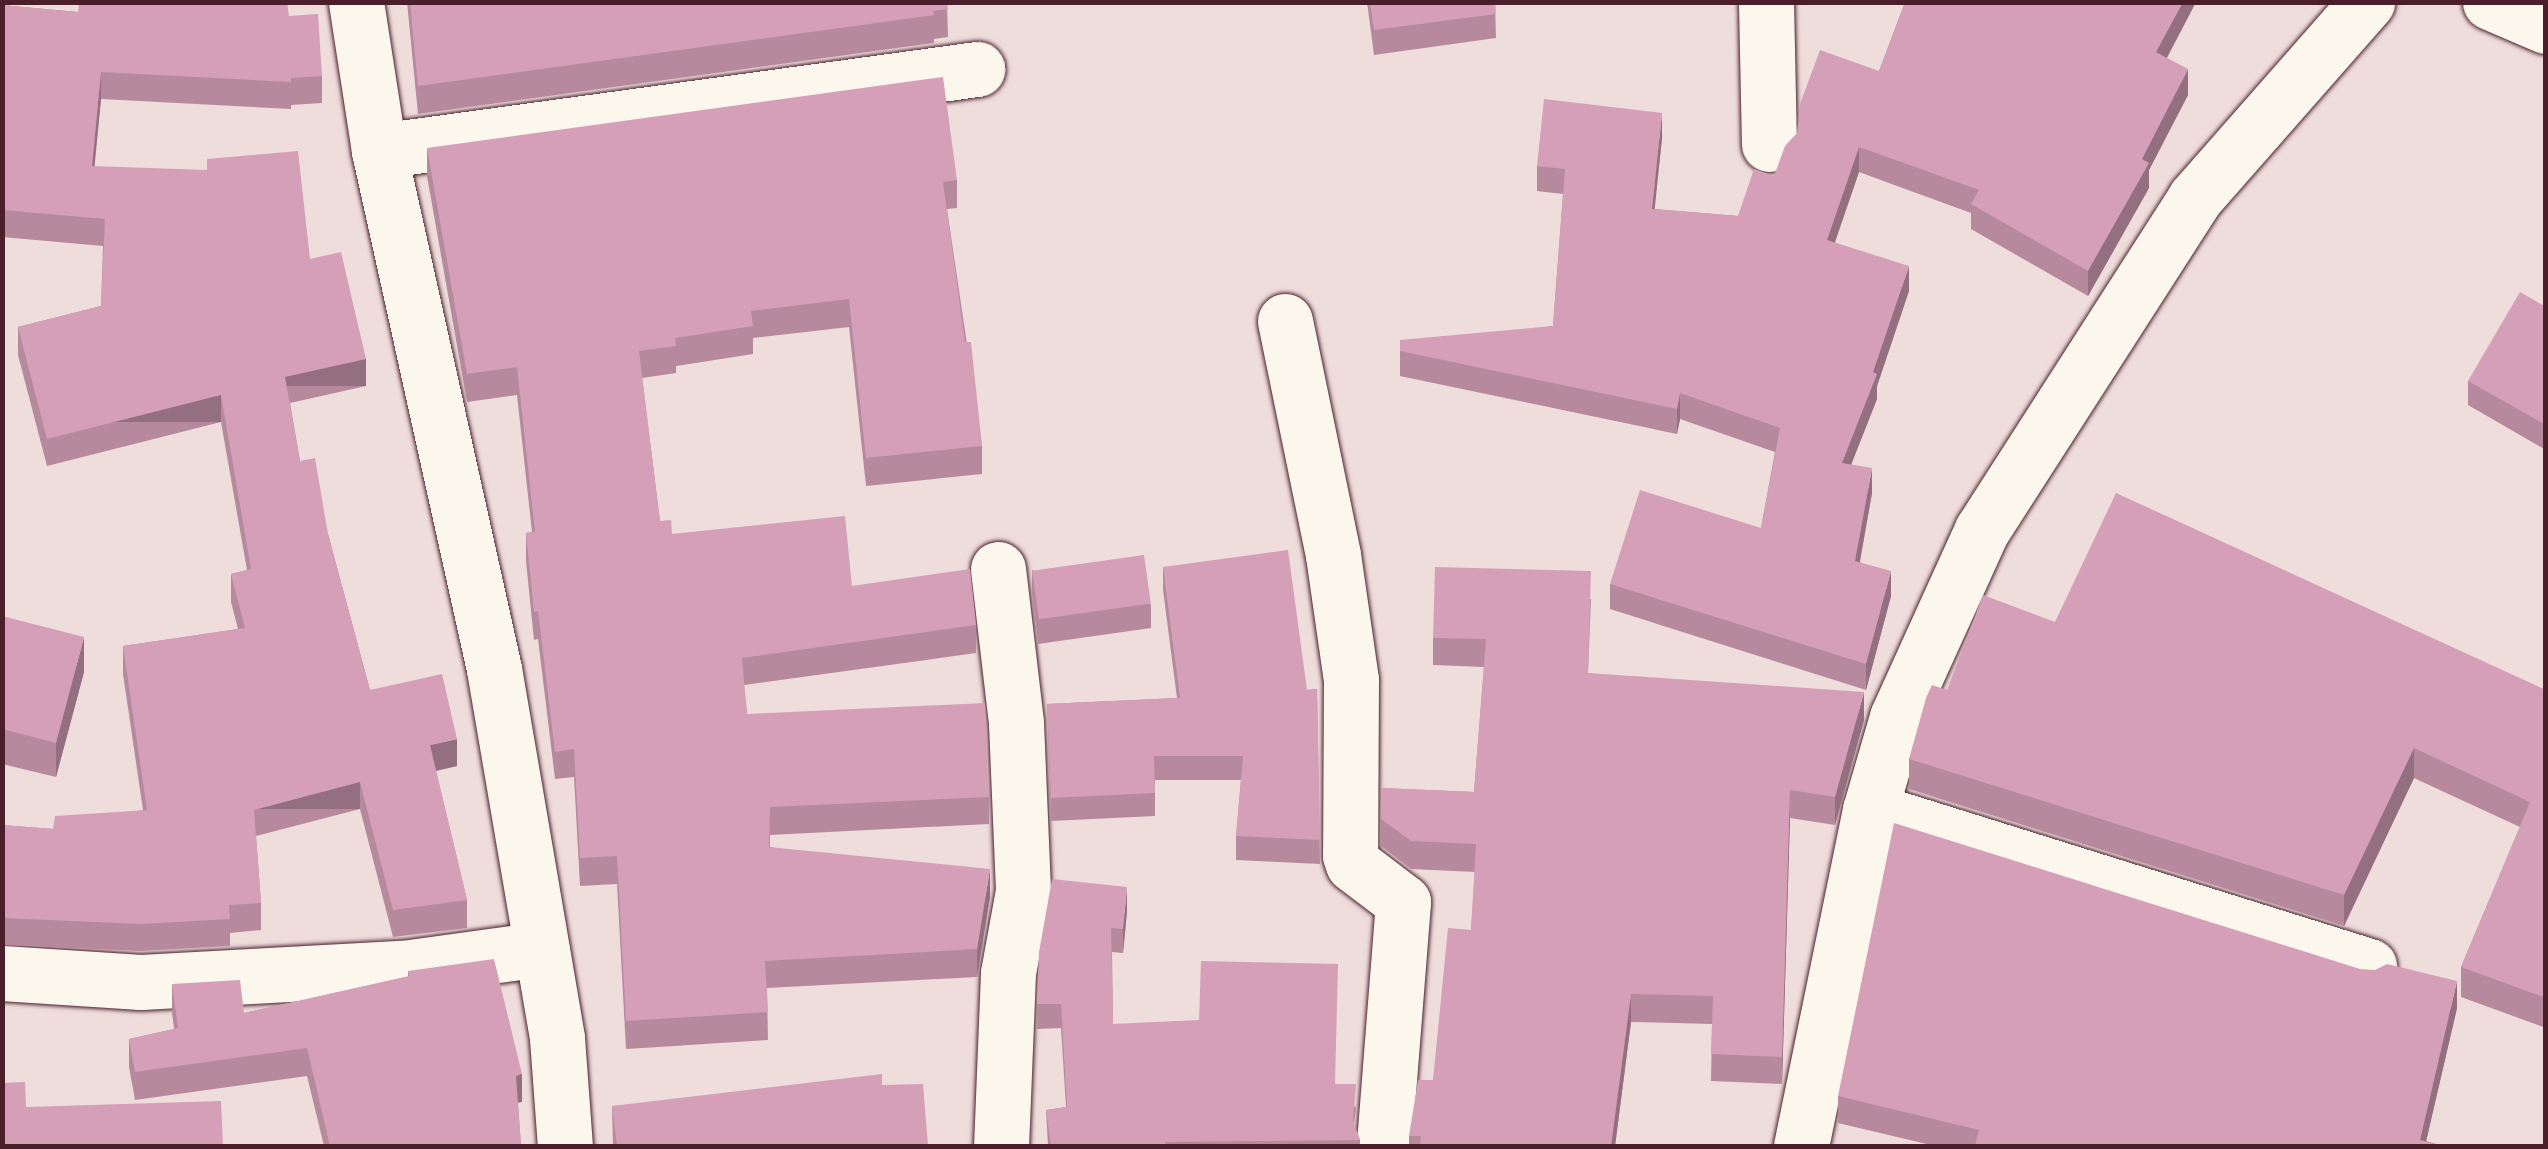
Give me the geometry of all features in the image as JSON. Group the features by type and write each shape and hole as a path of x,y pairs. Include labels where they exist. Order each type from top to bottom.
{"street":[{"path":"356,2 378,150 494,669 557,1038 565,1146"},
{"path":"1766,2 1769,144"},
{"path":"1802,1146 1870,810 1897,716 1982,530 2195,198 2366,2"},
{"path":"2490,2 2546,26"},
{"path":"378,150 977,69"},
{"path":"1285,321 1333,555 1351,680 1350,855 1352,864 1404,902 1384,1146"},
{"path":"998,569 1016,723 1024,891 1008,973 1001,1146"},
{"path":"1870,810 2369,966"},
{"path":"2,972 140,982 403,968 542,949"}],"building":[{"path":"79,2 287,2 289,16 318,14 322,76 291,78 291,82 101,72 92,166 207,170 207,159 298,151 310,259 341,252 366,359 285,377 300,461 315,458 328,534 370,690 442,674 457,739 430,745 467,900 393,910 360,782 254,810 261,903 229,905 230,919 141,924 2,918 2,825 53,829 55,816 147,810 123,646 245,628 231,574 251,569 221,395 47,439 18,327 101,306 105,219 2,210 2,5 78,12"},
{"path":"410,2 947,2 948,9 933,11 934,15 418,86"},
{"path":"1370,2 1495,2 1496,14 1374,30"},
{"path":"1905,2 2183,2 2156,52 2188,69 2142,159 2149,163 2088,271 1971,204 1979,190 1859,147 1827,240 1909,266 1873,372 1877,374 1842,463 1872,468 1855,561 1891,571 1866,664 1610,584 1640,490 1761,528 1780,428 1680,393 1677,409 1400,351 1400,340 1553,326 1565,169 1537,166 1544,99 1662,113 1652,209 1738,216 1754,169 1774,176 1785,146 1797,133 1800,104 1820,50 1879,71"},
{"path":"943,77 957,180 943,182 965,342 971,342 982,446 866,458 849,299 751,311 753,326 675,338 676,346 639,351 660,521 671,520 672,534 845,516 852,586 970,569 976,625 742,658 747,714 985,703 989,797 770,807 769,847 990,869 977,949 765,961 768,1012 626,1021 617,856 580,858 574,749 555,752 526,533 535,532 517,367 467,374 427,148"},
{"path":"2520,292 2546,307 2546,425 2468,381"},
{"path":"2116,493 2546,690 2546,998 2461,967 2530,802 2414,748 2344,895 1909,759 1926,698 1932,685 1947,690 1983,595 2055,622"},
{"path":"1288,550 1307,690 1317,689 1320,840 1236,836 1243,756 1154,756 1155,793 1051,798 1047,704 1180,698 1163,567"},
{"path":"1144,555 1151,604 1039,619 1032,571"},
{"path":"1435,567 1591,571 1588,673 1864,692 1835,797 1790,790 1782,1057 1711,1054 1713,996 1631,994 1611,1146 1420,1146 1421,1136 1409,1136 1418,1080 1433,1080 1448,928 1471,930 1476,844 1411,841 1381,819 1381,788 1474,792 1486,639 1433,638"},
{"path":"2,616 84,637 56,743 2,729"},
{"path":"1894,823 2360,969 2375,970 2387,964 2457,981 2420,1140 2443,1146 1975,1146 1979,1130 1838,1096"},
{"path":"1052,879 1127,887 1123,929 1111,928 1113,1024 1199,1020 1201,961 1338,964 1335,1084 1356,1084 1353,1120 1360,1140 1051,1146 1046,1110 1067,1107 1061,1004 1037,1004 1039,952"},
{"path":"494,959 522,1074 516,1076 521,1146 330,1146 307,1048 135,1072 129,1039 178,1028 172,984 240,980 244,1013 409,976 408,971"},
{"path":"882,1074 882,1085 923,1084 928,1146 617,1146 612,1106"},
{"path":"25,1082 26,1107 221,1101 223,1146 2,1146 2,1083"}]}
